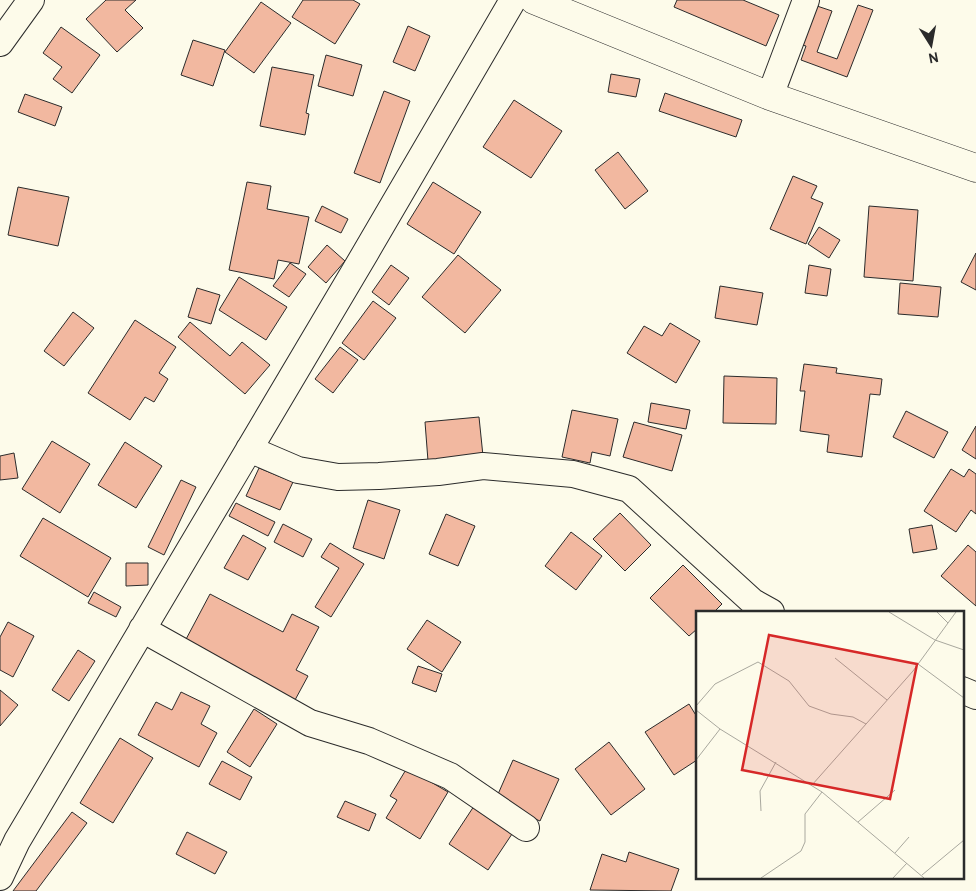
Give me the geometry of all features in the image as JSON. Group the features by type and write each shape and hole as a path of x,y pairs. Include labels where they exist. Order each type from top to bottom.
{"main road":[{"path":"534,0 770,96 976,168"}],"street":[{"path":"0,43 31,0"},
{"path":"0,877 16,841 366,252 513,0"},
{"path":"770,96 806,0"},
{"path":"249,449 298,470 338,477 438,472 483,466 573,474 629,489 753,602 769,611"},
{"path":"142,629 310,724 369,741 450,776 526,828"},
{"path":"964,691 976,696"}],"building":[{"path":"106,0 136,0 125,10 143,28 117,52 86,19"},
{"path":"303,0 353,0 360,4 335,44 292,17"},
{"path":"677,0 743,0 779,15 766,46 674,7"},
{"path":"261,2 291,23 254,73 225,52"},
{"path":"858,5 873,10 847,77 801,60 806,46 802,45 817,6 832,11 817,52 837,59"},
{"path":"408,26 430,36 415,71 393,62"},
{"path":"61,27 100,55 72,93 53,79 62,67 43,53"},
{"path":"193,40 225,50 213,86 181,75"},
{"path":"326,55 362,65 353,96 318,86"},
{"path":"272,67 314,75 306,113 309,114 305,135 260,126"},
{"path":"611,74 640,79 636,97 608,92"},
{"path":"384,91 410,101 380,183 354,173"},
{"path":"665,93 742,120 736,137 659,111"},
{"path":"25,94 62,107 55,126 18,112"},
{"path":"514,100 562,131 531,178 483,147"},
{"path":"618,152 648,191 625,209 595,170"},
{"path":"793,176 817,186 811,198 823,203 806,244 770,229"},
{"path":"247,182 271,186 267,209 309,217 299,264 278,260 274,279 229,270"},
{"path":"433,182 481,212 454,254 407,224"},
{"path":"18,187 69,197 58,246 8,235"},
{"path":"322,206 348,219 341,233 315,221"},
{"path":"869,206 918,210 913,281 864,277"},
{"path":"819,227 840,240 829,258 808,244"},
{"path":"327,245 345,261 326,283 308,267"},
{"path":"976,253 976,290 961,282"},
{"path":"458,255 501,290 465,333 422,297"},
{"path":"290,263 306,274 289,297 273,286"},
{"path":"391,265 409,278 389,305 372,292"},
{"path":"809,265 831,269 827,296 805,293"},
{"path":"239,277 287,307 266,340 219,310"},
{"path":"900,283 941,287 938,317 898,314"},
{"path":"720,286 763,293 757,325 715,318"},
{"path":"197,288 220,295 211,324 188,317"},
{"path":"373,301 396,318 364,360 342,343"},
{"path":"73,312 94,328 64,366 44,351"},
{"path":"135,320 176,347 159,373 168,379 154,402 145,397 130,420 88,393"},
{"path":"190,322 230,356 242,342 270,365 245,394 178,337"},
{"path":"670,323 700,341 676,383 627,353 644,326 662,336"},
{"path":"340,347 358,360 333,393 315,379"},
{"path":"804,364 837,368 836,373 882,379 880,395 870,394 862,457 827,452 829,435 800,431 805,391 800,391"},
{"path":"724,376 777,378 776,424 723,423"},
{"path":"651,403 690,410 686,429 648,422"},
{"path":"572,410 618,419 610,456 592,452 590,463 562,457"},
{"path":"906,411 948,432 934,458 893,437"},
{"path":"479,417 483,456 428,461 425,422"},
{"path":"634,422 682,435 672,471 623,457"},
{"path":"976,426 976,459 962,450"},
{"path":"52,441 90,464 60,513 22,489"},
{"path":"125,442 162,466 136,508 98,485"},
{"path":"14,453 18,478 0,480 0,456"},
{"path":"259,468 293,482 280,510 246,496"},
{"path":"951,469 964,477 969,469 976,474 976,514 971,510 956,532 924,511"},
{"path":"181,480 196,487 164,555 148,547"},
{"path":"368,500 400,510 384,559 353,548"},
{"path":"236,503 275,522 268,536 229,516"},
{"path":"620,513 651,545 625,571 593,539"},
{"path":"446,514 475,526 458,566 429,554"},
{"path":"43,518 111,558 88,597 20,556"},
{"path":"283,524 312,539 303,557 274,542"},
{"path":"932,525 937,549 913,553 909,529"},
{"path":"571,532 602,556 576,590 545,566"},
{"path":"243,535 266,548 248,580 224,568"},
{"path":"330,543 364,564 331,617 315,607 339,568 321,557"},
{"path":"968,545 976,552 976,606 941,576"},
{"path":"126,563 148,563 148,585 126,586"},
{"path":"683,565 722,604 715,611 696,611 696,630 689,636 650,598"},
{"path":"94,592 121,607 116,617 88,603"},
{"path":"210,594 283,632 292,614 319,627 296,670 308,676 295,700 184,643"},
{"path":"427,620 461,642 442,672 407,649"},
{"path":"8,622 34,636 13,677 0,670 0,637"},
{"path":"78,650 95,661 69,701 52,690"},
{"path":"418,666 442,674 436,692 412,683"},
{"path":"0,690 18,705 0,726"},
{"path":"181,692 210,706 201,724 217,733 199,767 138,735 156,702 172,710"},
{"path":"689,704 696,715 696,761 674,775 645,732"},
{"path":"254,709 277,724 250,767 227,752"},
{"path":"120,738 153,758 113,823 80,803"},
{"path":"609,742 645,789 611,815 575,769"},
{"path":"513,760 559,779 540,821 495,801"},
{"path":"222,761 252,777 240,800 209,784"},
{"path":"407,768 448,792 420,839 386,818 397,800 390,796"},
{"path":"478,800 518,825 488,870 449,844"},
{"path":"345,801 376,814 369,831 337,817"},
{"path":"72,812 87,823 36,891 13,891"},
{"path":"187,832 227,852 215,874 176,854"},
{"path":"629,852 679,869 671,891 590,890 602,854 626,862"}]}
